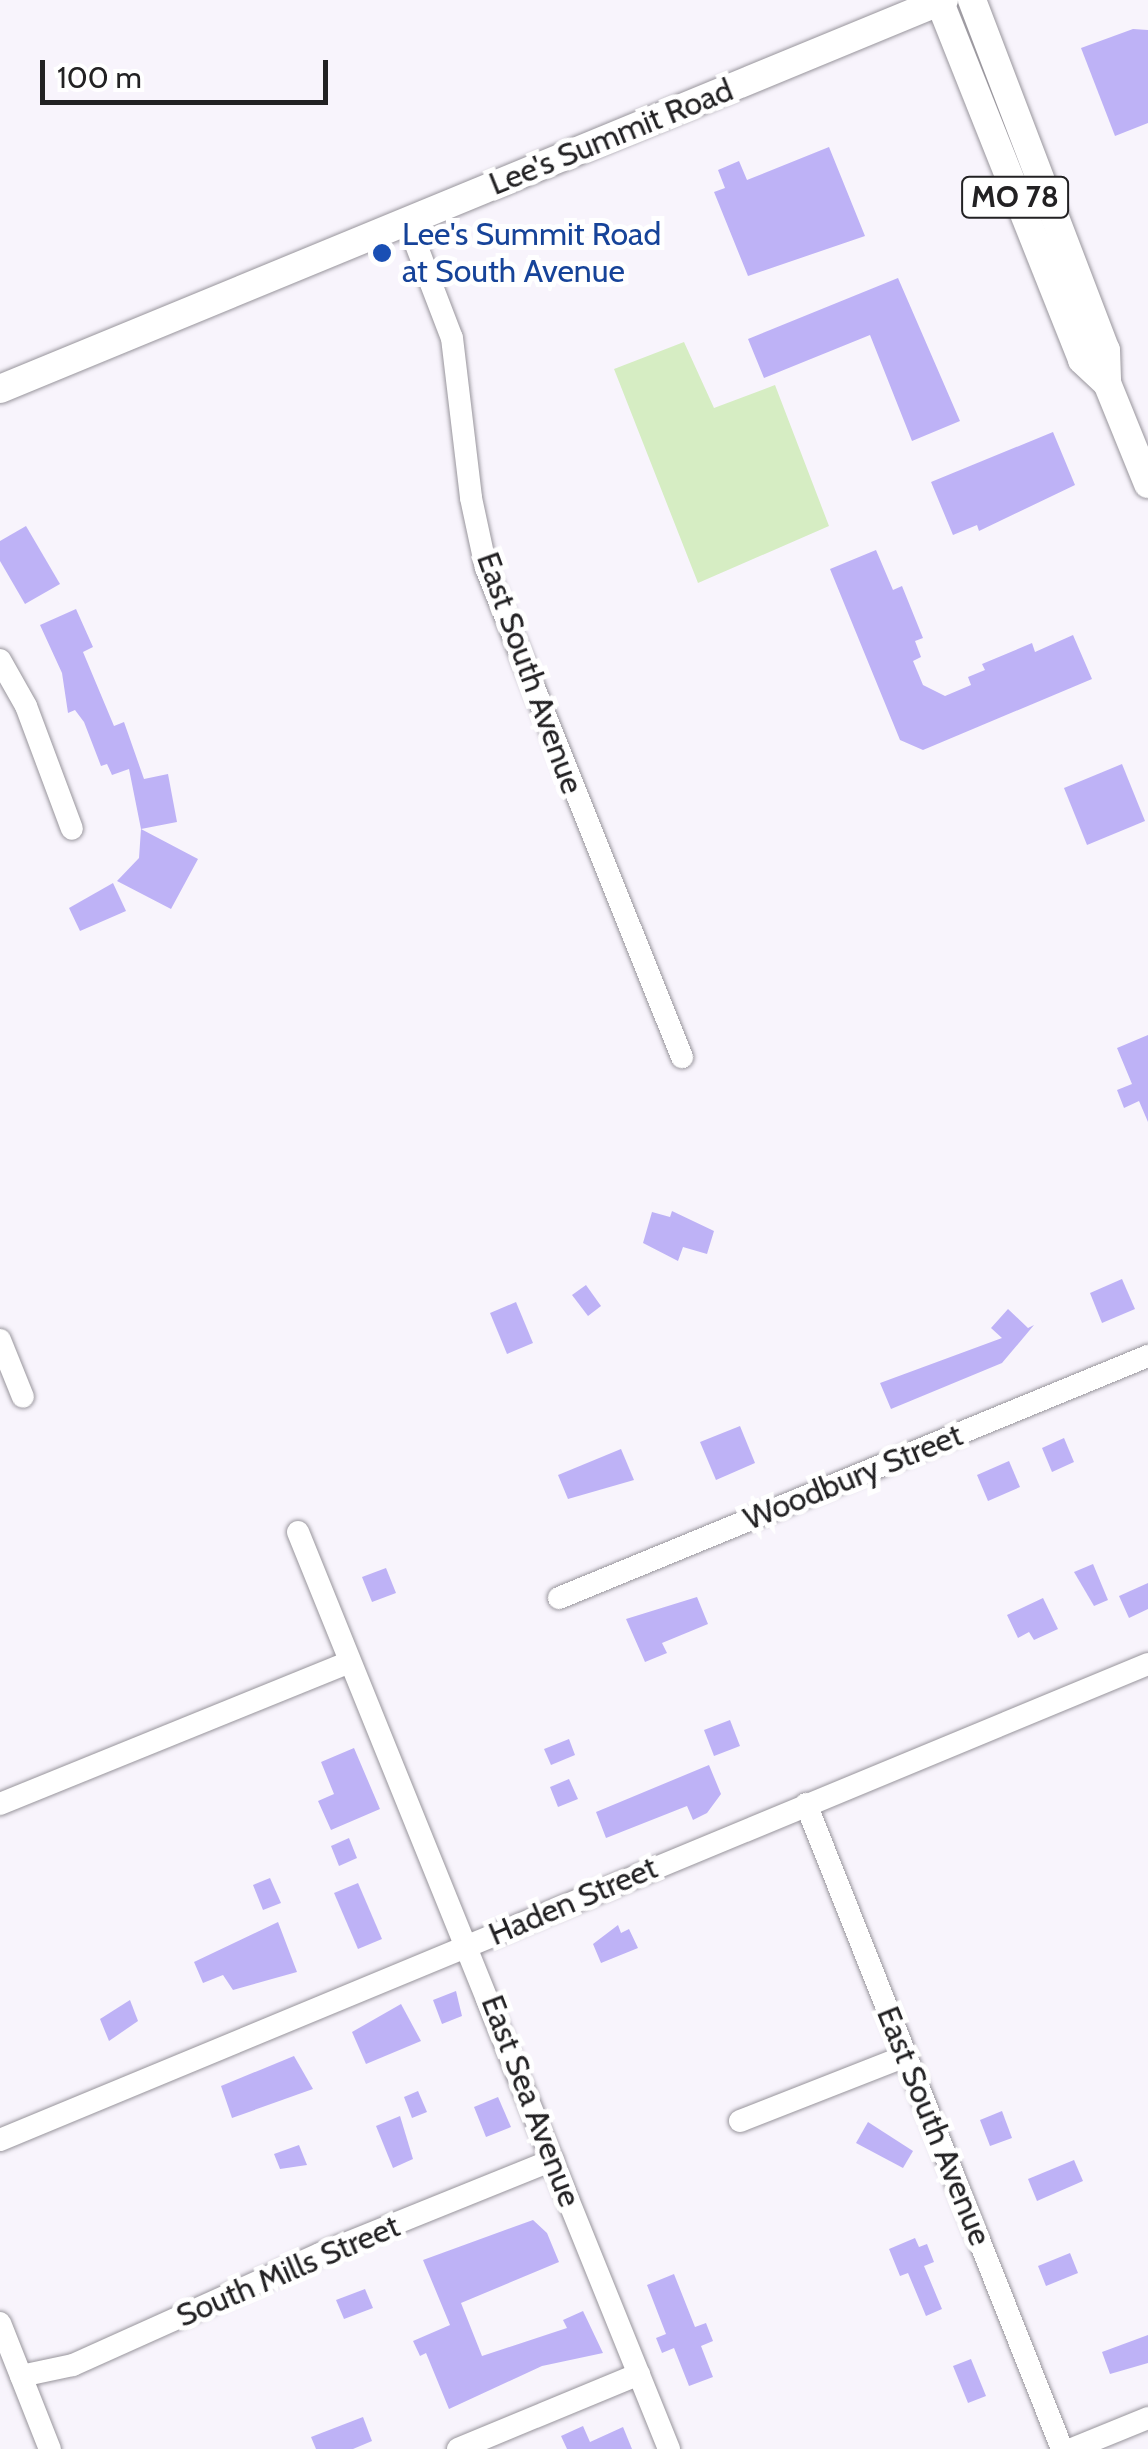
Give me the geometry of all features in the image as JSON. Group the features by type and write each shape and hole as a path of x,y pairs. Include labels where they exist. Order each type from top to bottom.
{"main road":[{"name":"MO 78","path":"972,0 1106,350 1107,382 1148,484"},
{"name":"MO 78","path":"941,1 1082,360 1107,382"},
{"name":"Lee's Summit Road","path":"0,388 941,1"}],"street":[{"name":"East South Avenue","path":"406,221 452,338 486,568 682,1057"},
{"path":"0,660 26,706 72,829"},
{"path":"0,1340 23,1397"},
{"name":"Woodbury Street","path":"559,1598 1148,1356"},
{"name":"East Sea Avenue","path":"298,1532 348,1663 469,1944 669,2449"},
{"path":"0,1804 348,1663"},
{"name":"Haden Street","path":"0,2140 1148,1664"},
{"name":"East South Avenue","path":"806,1804 1062,2449"},
{"path":"740,2121 906,2056"},
{"name":"South Mills Street","path":"21,2376 73,2365 320,2254 553,2160"},
{"path":"0,2322 50,2449"},
{"path":"458,2449 640,2374"},
{"path":"1072,2449 1148,2418"}],"green space":[{"path":"684,342 714,408 775,385 829,526 698,583 614,369"}],"building":[{"path":"1133,29 1148,30 1148,123 1115,136 1081,48"},
{"path":"829,147 865,236 748,276 714,192 725,188 718,170 739,161 747,180"},
{"path":"898,278 960,421 912,441 870,335 764,378 748,339"},
{"path":"1053,432 1075,485 979,531 977,525 953,535 931,482"},
{"path":"26,526 60,584 25,604 0,561 0,541"},
{"path":"876,550 893,590 902,586 923,638 915,641 921,657 913,661 923,685 945,696 971,685 968,677 985,670 982,664 1032,643 1035,652 1073,635 1092,679 923,750 900,740 830,569"},
{"path":"76,609 93,647 83,652 114,726 124,722 144,779 168,774 177,822 141,829 129,769 112,775 107,764 101,766 84,722 75,710 68,713 62,673 40,625"},
{"path":"1122,764 1145,821 1087,845 1064,788"},
{"path":"141,829 198,859 171,909 117,881 139,858"},
{"path":"113,883 126,911 80,931 69,908"},
{"path":"1148,1035 1148,1122 1139,1101 1124,1108 1117,1090 1132,1084 1117,1048"},
{"path":"672,1211 714,1231 707,1254 683,1247 678,1261 643,1243 652,1212 670,1217"},
{"path":"1122,1279 1135,1309 1102,1323 1090,1293"},
{"path":"586,1285 601,1306 588,1316 572,1295"},
{"path":"516,1302 533,1343 507,1354 490,1313"},
{"path":"1008,1309 1028,1328 1034,1325 1002,1363 891,1409 880,1383 1002,1338 991,1328"},
{"path":"740,1426 755,1463 716,1480 700,1442"},
{"path":"1064,1438 1074,1462 1052,1472 1042,1448"},
{"path":"621,1449 634,1480 568,1499 558,1475"},
{"path":"1009,1461 1020,1487 988,1501 977,1475"},
{"path":"1093,1564 1108,1600 1094,1606 1074,1572"},
{"path":"386,1568 396,1593 372,1602 362,1577"},
{"path":"1148,1583 1148,1609 1129,1618 1119,1596"},
{"path":"697,1597 708,1624 662,1643 667,1653 645,1662 626,1619"},
{"path":"1043,1598 1058,1629 1034,1640 1029,1632 1018,1638 1007,1615"},
{"path":"730,1720 740,1746 714,1756 704,1730"},
{"path":"569,1739 575,1755 551,1765 544,1749"},
{"path":"354,1748 380,1809 331,1830 318,1801 334,1794 321,1762"},
{"path":"709,1765 721,1794 707,1813 693,1820 687,1806 606,1838 596,1812"},
{"path":"569,1779 578,1799 558,1807 550,1787"},
{"path":"349,1838 357,1858 339,1866 331,1846"},
{"path":"270,1878 281,1903 263,1910 253,1885"},
{"path":"358,1883 382,1939 358,1949 334,1893"},
{"path":"278,1922 297,1972 233,1990 223,1975 203,1983 194,1962"},
{"path":"618,1925 621,1933 629,1929 638,1948 601,1963 593,1944"},
{"path":"456,1991 462,2016 442,2024 433,2000"},
{"path":"130,2000 138,2021 109,2041 100,2019"},
{"path":"401,2004 421,2041 366,2064 352,2032"},
{"path":"294,2056 313,2089 232,2118 221,2086"},
{"path":"418,2091 427,2112 412,2118 404,2097"},
{"path":"498,2097 511,2127 486,2137 474,2107"},
{"path":"1002,2111 1012,2138 990,2146 980,2120"},
{"path":"400,2116 413,2159 393,2168 376,2126"},
{"path":"868,2122 913,2151 903,2168 856,2143"},
{"path":"299,2145 307,2165 280,2169 274,2154"},
{"path":"1074,2160 1083,2181 1037,2201 1028,2179"},
{"path":"533,2220 547,2233 559,2262 461,2303 482,2356 567,2328 563,2320 583,2311 603,2353 542,2366 449,2409 426,2353 420,2356 413,2341 450,2325 423,2260"},
{"path":"915,2238 919,2247 927,2244 934,2262 924,2266 942,2309 926,2316 908,2273 900,2276 889,2249"},
{"path":"1070,2253 1078,2273 1046,2286 1038,2266"},
{"path":"674,2274 695,2327 706,2323 713,2341 701,2346 713,2377 689,2386 674,2348 662,2353 656,2338 666,2334 647,2285"},
{"path":"365,2289 373,2308 344,2319 336,2300"},
{"path":"1148,2335 1148,2363 1110,2374 1102,2352"},
{"path":"971,2359 986,2396 968,2403 953,2366"},
{"path":"363,2417 372,2441 353,2449 316,2449 311,2437"},
{"path":"583,2426 590,2442 623,2427 632,2449 567,2449 561,2436"}],"place":[{"name":"Lee's Summit Road at South Avenue","path":"382,253"}]}
